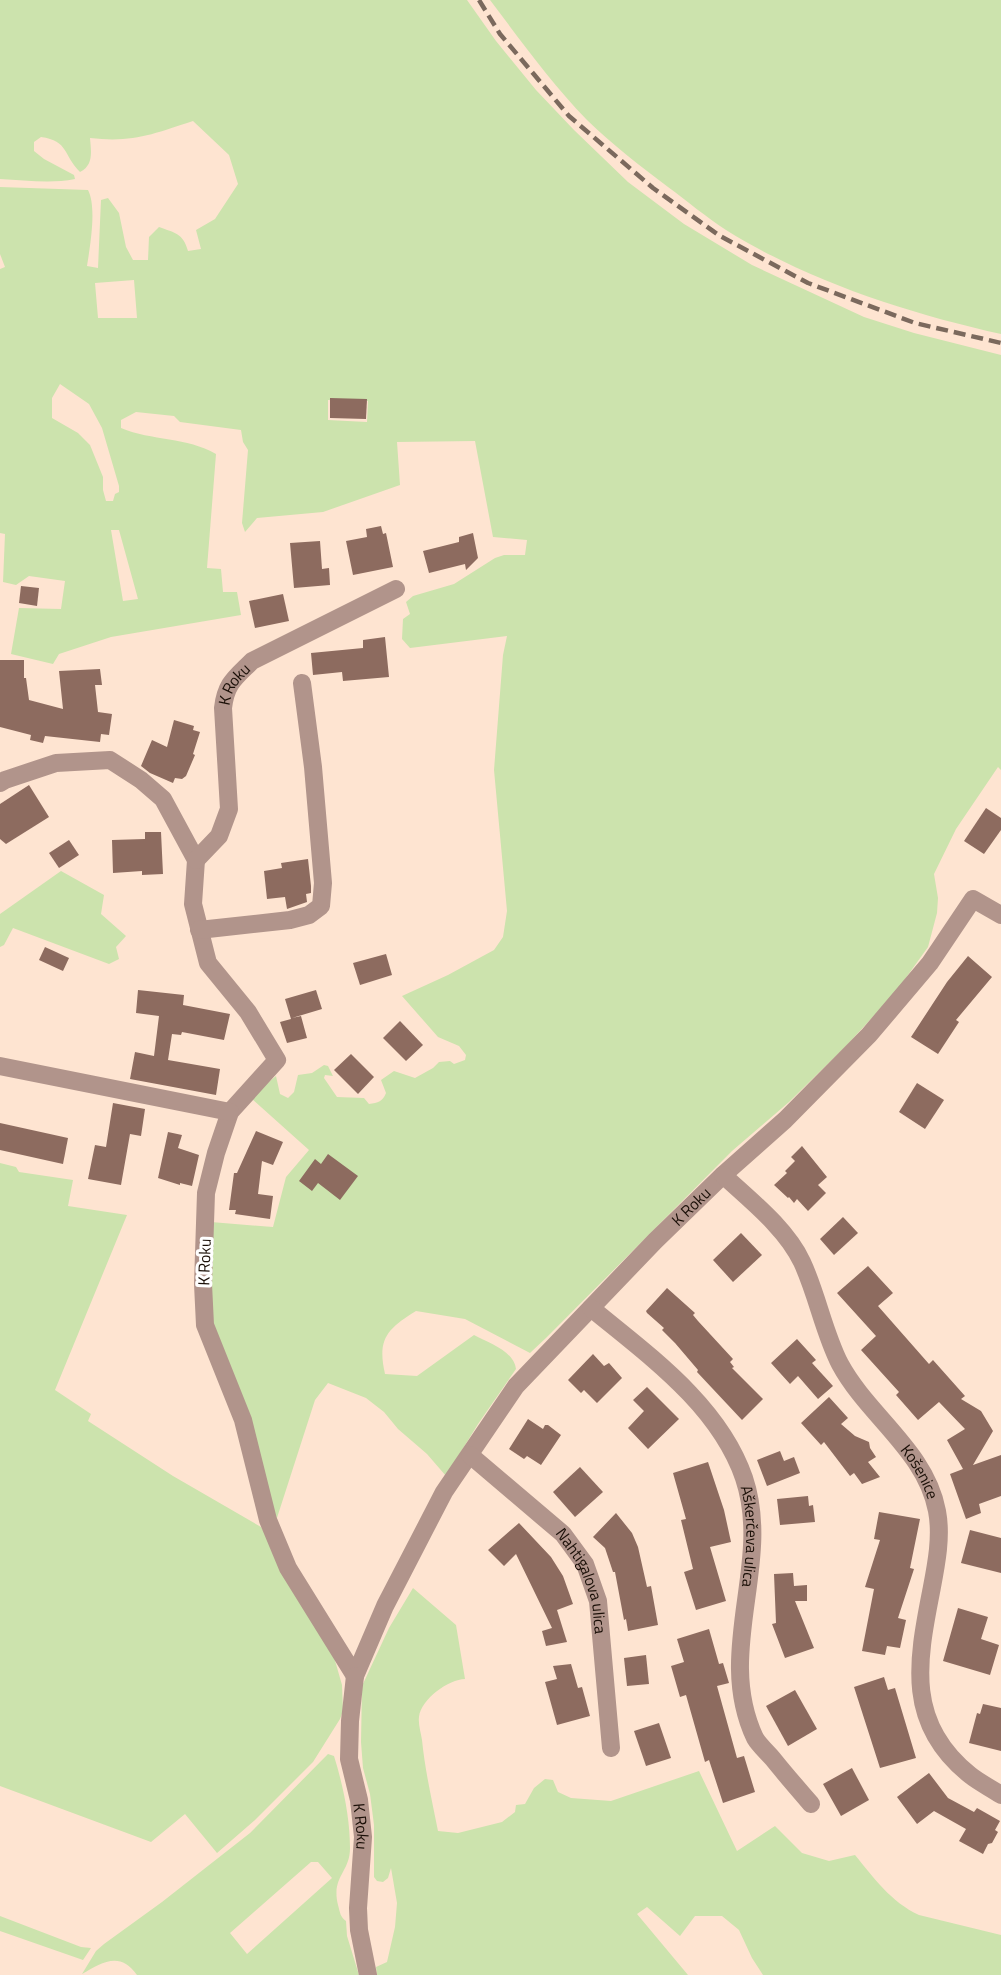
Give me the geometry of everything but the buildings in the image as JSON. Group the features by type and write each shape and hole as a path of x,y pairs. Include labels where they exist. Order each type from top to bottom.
{"street":[{"name":"K Roku","path":"355,1677 288,1568 268,1520 243,1420 205,1325 203,1284 206,1193 216,1153 230,1112 277,1060 248,1012 208,963 192,904 196,860 219,836 229,809 223,708 225,692 252,661 396,589"},
{"path":"199,930 290,920 309,915 321,906 323,883 321,859 302,683"},
{"path":"0,783 56,763 110,760 141,780 164,799 196,860"},
{"name":"K Roku","path":"368,1975 359,1930 358,1908 363,1837 359,1800 349,1759 355,1677 384,1606 444,1492 516,1386 723,1175 785,1120 869,1035 930,963 974,899 1001,915"},
{"path":"0,1066 230,1112"},
{"name":"Košenice","path":"723,1175 776,1226 801,1260 840,1364 867,1405 905,1448 927,1478 937,1511 939,1540 920,1654 919,1682 924,1709 940,1744 970,1775 1001,1795"},
{"name":"Aškerčeva ulica","path":"591,1308 642,1349 698,1405 724,1437 744,1478 752,1514 753,1545 739,1657 741,1694 756,1739 811,1804"},
{"name":"Nahtigalova ulica","path":"470,1455 563,1534 585,1564 598,1601 611,1748"}],"green space":[{"path":"0,0 467,0 496,41 536,90 574,130 628,182 684,224 752,265 864,317 914,333 1001,355 1001,770 998,767 956,829 934,874 938,898 937,913 928,947 895,993 845,1047 789,1102 732,1151 530,1353 465,1319 416,1311 391,1330 382,1352 385,1374 417,1376 474,1335 506,1352 514,1363 516,1369 446,1476 384,1412 366,1398 328,1383 315,1400 275,1524 209,1312 211,1222 273,1227 286,1177 309,1150 252,1099 276,1076 280,1094 288,1098 294,1092 298,1075 312,1073 324,1065 328,1066 333,1076 325,1075 324,1078 337,1097 364,1098 369,1104 382,1100 386,1093 381,1080 394,1071 415,1078 439,1062 450,1061 454,1064 465,1060 466,1055 459,1046 438,1037 402,996 494,950 503,937 507,911 494,770 503,655 507,636 410,648 402,639 403,619 410,614 406,602 413,596 454,584 495,558 504,555 525,555 527,540 493,537 475,441 397,442 400,485 323,512 257,518 245,532 242,523 248,450 243,442 241,430 180,422 174,416 136,412 121,420 121,428 193,445 216,454 207,568 221,569 223,592 237,592 241,615 111,637 59,654 53,664 11,654 19,608 61,609 65,581 29,576 16,585 3,582 5,534 0,533 0,269 5,267 0,254 0,187 88,190 91,197 92,217 87,266 98,268 101,200 108,198 119,213 126,247 133,260 148,260 149,237 159,227 181,237 188,251 201,249 196,230 215,219 238,184 229,155 193,121 131,138 90,138 90,162 80,172 61,145 41,137 34,142 34,151 74,175 75,179 47,181 0,179","holes":["134,280 137,318 98,318 95,283","60,384 89,404 102,428 119,486 119,492 115,494 113,501 106,501 103,477 90,445 78,433 52,418 52,398","328,400 368,401 367,422 328,420","111,530 119,530 138,599 123,601"]},
{"path":"490,0 1001,0 1001,334 930,316 824,280 790,265 726,230 637,163 587,120 549,77"},
{"path":"61,871 104,895 101,914 126,936 116,947 119,959 109,964 13,928 4,945 0,947 0,914"},
{"path":"0,1163 16,1167 19,1172 73,1180 68,1206 127,1215 55,1390 91,1414 88,1421 173,1476 261,1527 332,1650 342,1685 343,1711 340,1719 313,1762 255,1820 217,1853 185,1814 151,1842 0,1786"},
{"path":"413,1588 456,1625 465,1679 451,1682 437,1691 425,1703 419,1717 438,1831 458,1833 502,1822 515,1812 516,1805 525,1804 534,1788 545,1779 553,1780 558,1792 571,1798 611,1801 699,1771 737,1851 775,1826 802,1853 829,1861 855,1855 884,1889 909,1910 919,1915 1001,1935 1001,1975 763,1975 739,1930 722,1916 695,1916 680,1936 647,1907 637,1914 688,1975 377,1975 376,1967 387,1962 395,1927 397,1903 391,1868 388,1878 383,1882 377,1881 374,1877 374,1825 370,1794 363,1768 361,1742 362,1686 389,1628"},
{"path":"328,1754 334,1756 349,1825 350,1848 347,1863 337,1887 338,1905 342,1918 346,1921 347,1936 359,1975 137,1975 131,1967 117,1961 103,1963 82,1974 96,1951 104,1944 250,1833","holes":["311,1862 318,1862 332,1878 247,1954 230,1933"]},
{"path":"0,1916 81,1947 91,1948 83,1960 0,1931"}],"railway":[{"path":"479,0 500,34 569,116 653,188 720,236 808,283 915,323 1001,343"}]}
